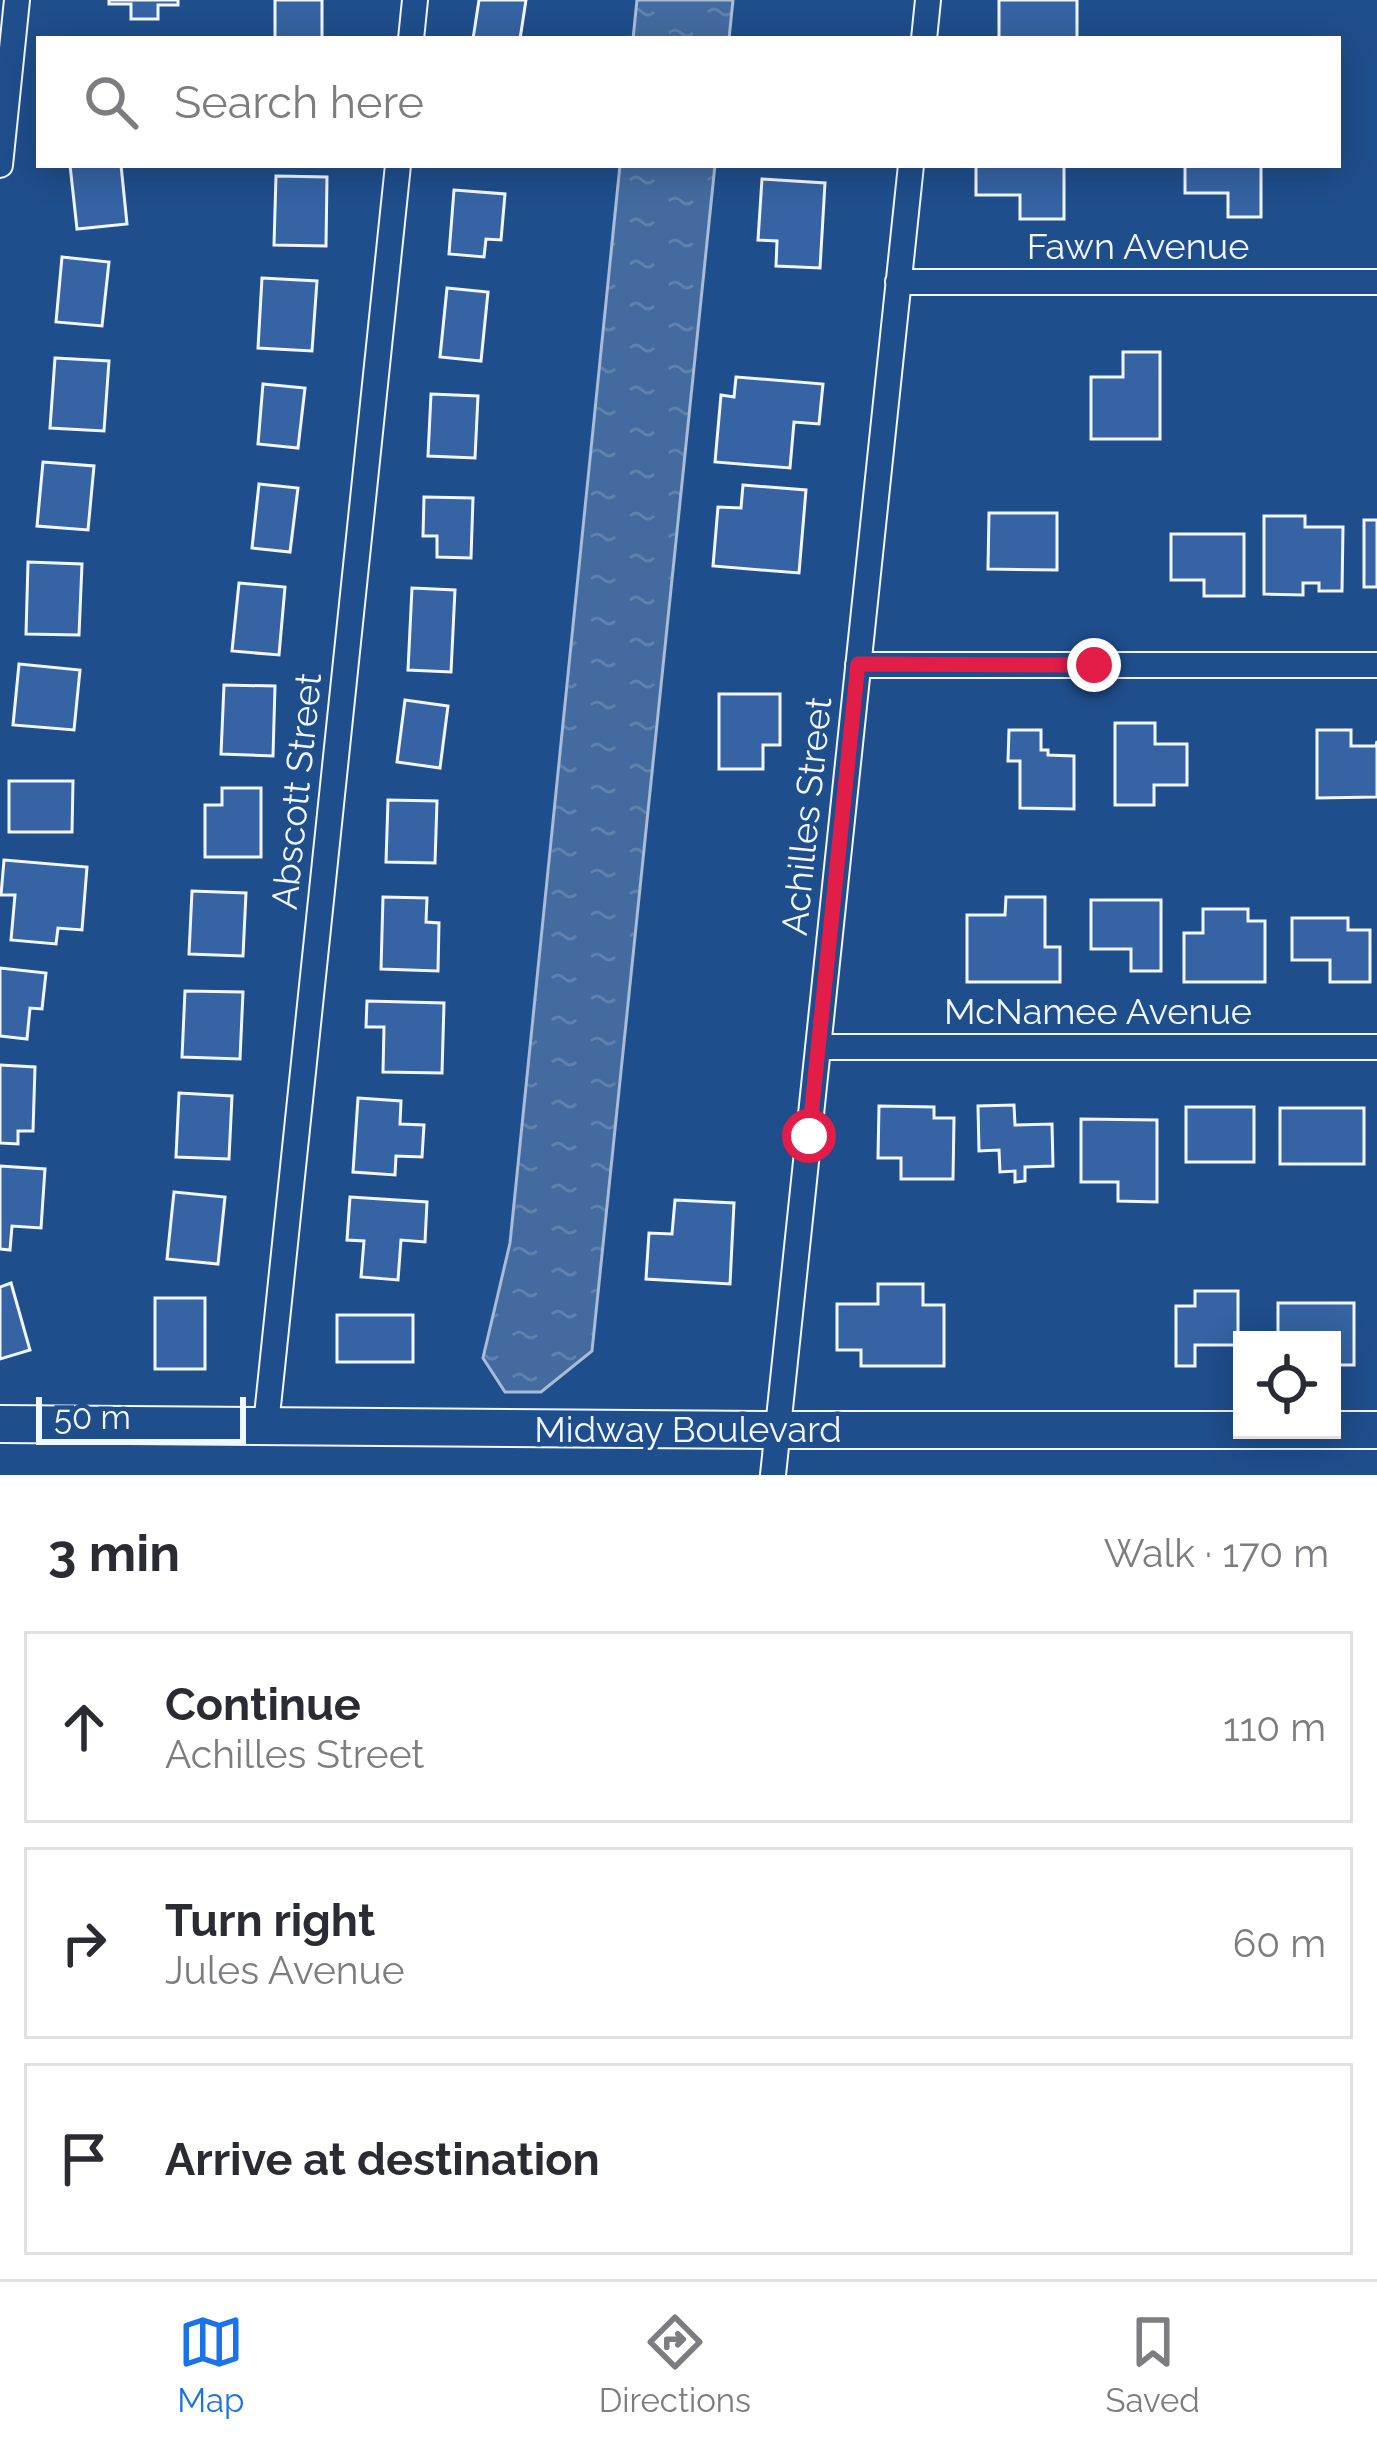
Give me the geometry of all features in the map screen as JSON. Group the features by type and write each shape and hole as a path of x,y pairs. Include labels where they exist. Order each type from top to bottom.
{"street":[{"path":"0,165 17,0"},
{"path":"411,36 415,0"},
{"path":"924,36 928,0"},
{"name":"Abscott Street","path":"266,1425 398,168"},
{"name":"Achilles Street","path":"773,1475 911,168"},
{"name":"Fawn Avenue","path":"898,282 1377,282"},
{"path":"858,664 1377,665"},
{"name":"McNamee Avenue","path":"818,1047 1377,1047"},
{"name":"Midway Boulevard","path":"0,1424 1377,1430"}],"water":[{"path":"637,0 733,0 729,36 633,36"},
{"path":"620,168 715,168 592,1351 541,1392 505,1392 483,1358 510,1243"}],"building":[{"path":"109,0 178,0 178,5 158,5 158,19 131,19 131,4 109,4"},
{"path":"275,0 322,0 322,36 275,36"},
{"path":"479,0 526,0 520,36 473,36"},
{"path":"999,0 1077,0 1077,36 999,36"},
{"path":"70,168 121,168 127,224 77,229"},
{"path":"976,168 1064,168 1064,219 1020,219 1020,195 976,195"},
{"path":"1185,168 1261,168 1261,217 1228,217 1228,193 1185,193"},
{"path":"276,176 327,177 326,246 274,245"},
{"path":"762,179 825,183 820,268 776,266 777,241 758,240"},
{"path":"454,190 505,194 501,240 486,239 484,257 449,254"},
{"path":"62,257 109,262 102,326 56,322"},
{"path":"262,278 317,281 312,351 258,348"},
{"path":"447,288 488,292 481,361 440,357"},
{"path":"1123,352 1160,352 1160,439 1091,439 1091,377 1123,377"},
{"path":"55,358 109,361 104,431 50,428"},
{"path":"736,377 823,384 819,424 794,422 790,468 715,462 721,395 734,397"},
{"path":"263,384 305,388 298,448 258,444"},
{"path":"431,394 478,396 475,458 428,456"},
{"path":"43,462 94,466 88,530 37,526"},
{"path":"259,484 298,488 290,552 252,548"},
{"path":"743,485 806,490 799,573 713,566 718,507 741,508"},
{"path":"424,497 473,498 471,558 437,557 437,536 423,536"},
{"path":"989,513 1057,513 1057,570 988,569"},
{"path":"1264,516 1305,516 1305,527 1343,527 1342,591 1319,591 1319,583 1303,583 1303,595 1264,594"},
{"path":"1364,520 1377,520 1377,587 1364,587"},
{"path":"1171,534 1244,534 1244,596 1204,596 1204,580 1171,580"},
{"path":"28,562 82,564 79,635 26,634"},
{"path":"239,583 285,587 279,655 232,651"},
{"path":"412,588 455,590 451,672 408,670"},
{"path":"19,664 80,670 74,730 13,725"},
{"path":"224,685 275,686 273,756 221,754"},
{"path":"719,694 780,694 780,745 763,745 763,769 719,769"},
{"path":"405,700 448,706 440,768 397,762"},
{"path":"1115,723 1155,723 1155,744 1187,744 1187,785 1154,785 1154,805 1115,805"},
{"path":"1009,730 1041,730 1041,750 1048,750 1048,755 1074,756 1074,809 1020,808 1020,761 1008,761"},
{"path":"1317,730 1351,730 1351,746 1376,746 1377,741 1377,797 1317,798"},
{"path":"9,781 73,781 72,832 9,832"},
{"path":"222,788 261,788 261,857 205,857 205,805 222,805"},
{"path":"388,800 437,801 435,863 386,862"},
{"path":"4,860 87,867 82,930 58,928 56,944 11,940 15,895 1,895"},
{"path":"192,891 246,893 243,956 189,954"},
{"path":"383,897 427,898 426,922 439,923 438,971 381,969"},
{"path":"1006,897 1045,897 1045,947 1060,947 1060,982 967,982 967,915 1005,915"},
{"path":"1091,900 1161,900 1161,971 1131,971 1131,949 1091,949"},
{"path":"1203,909 1248,909 1248,921 1265,921 1265,982 1184,982 1184,933 1203,933"},
{"path":"1292,918 1348,918 1348,930 1370,930 1370,982 1330,982 1330,960 1292,960"},
{"path":"0,968 46,973 42,1009 30,1008 27,1039 0,1036"},
{"path":"185,991 243,992 240,1059 182,1057"},
{"path":"367,1001 444,1003 442,1073 383,1072 384,1027 366,1027"},
{"path":"0,1065 35,1067 33,1131 18,1131 18,1144 0,1143"},
{"path":"179,1093 232,1096 229,1159 176,1157"},
{"path":"358,1098 401,1101 400,1124 424,1125 422,1157 396,1156 395,1175 353,1172"},
{"path":"1014,1105 1015,1125 1052,1124 1053,1166 1025,1167 1025,1181 1015,1182 1015,1171 1000,1172 999,1150 979,1151 978,1106"},
{"path":"879,1106 934,1107 934,1118 954,1118 953,1179 901,1179 901,1158 878,1158"},
{"path":"1186,1107 1254,1107 1254,1162 1186,1162"},
{"path":"1280,1108 1364,1108 1364,1164 1280,1164"},
{"path":"1081,1119 1157,1120 1157,1202 1118,1201 1118,1182 1081,1182"},
{"path":"0,1166 45,1169 41,1228 12,1226 10,1250 0,1249"},
{"path":"174,1192 225,1197 218,1264 167,1259"},
{"path":"350,1197 427,1202 425,1242 401,1240 398,1280 361,1277 364,1241 347,1240"},
{"path":"675,1200 734,1203 730,1284 646,1279 649,1233 672,1234"},
{"path":"11,1283 30,1350 0,1359 0,1287"},
{"path":"878,1284 923,1284 923,1305 944,1305 944,1366 861,1366 861,1350 837,1350 837,1304 878,1304"},
{"path":"1195,1291 1238,1291 1238,1331 1233,1331 1233,1345 1195,1345 1195,1366 1176,1366 1176,1306 1195,1306"},
{"path":"155,1298 205,1298 205,1369 155,1369"},
{"path":"1278,1303 1354,1303 1354,1365 1341,1365 1341,1331 1278,1331"},
{"path":"337,1315 413,1315 413,1362 337,1362"}],"route":[{"path":"809,1136 858,664 1094,665"}]}
